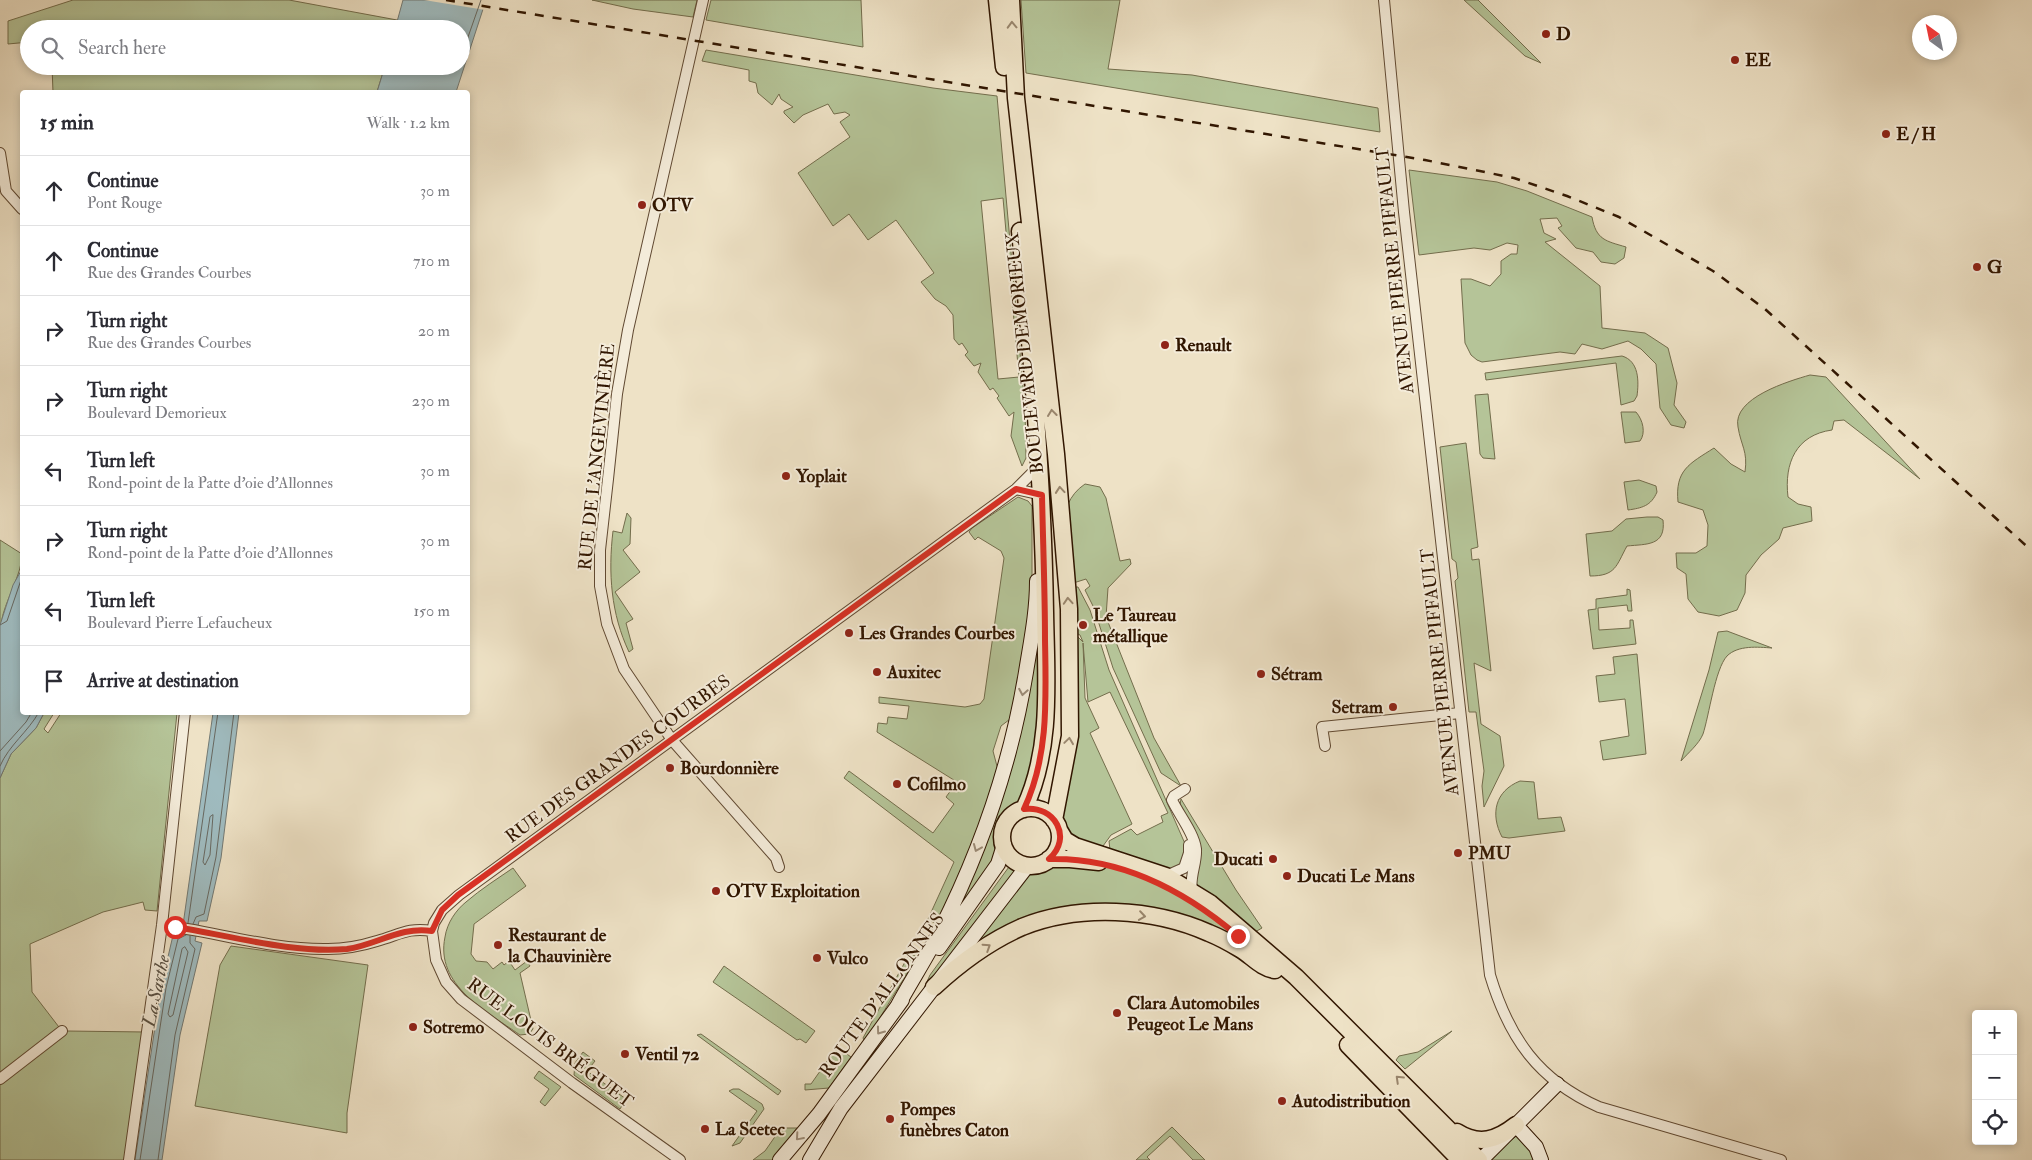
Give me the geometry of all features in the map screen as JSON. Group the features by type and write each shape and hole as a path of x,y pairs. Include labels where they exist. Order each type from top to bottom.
{"main road":[{"name":"BOULEVARD DEMORIEUX","path":"998,0 1037,415 1046,728 1035,787 1024,809"},
{"name":"BOULEVARD DEMORIEUX","path":"1011,0 1016,98 1056,454 1069,608 1070,736 1057,825"},
{"path":"897,1007 955,901 980,843 1009,756 1018,721 1036,604 1039,494 1035,470 1037,415"},
{"path":"1460,1160 1275,970 1194,901 1149,879 1101,862 1049,859 1039,864 1028,865 1010,857 1004,845 1003,834 1006,823 1014,814 1024,809 1041,809 1057,825 1065,840 1075,846 1166,876 1210,903 1296,977 1480,1160 1557,1084"},
{"path":"1049,859 1058,846 1057,825"},
{"name":"ROUTE D'ALLONNES","path":"780,1160 819,1114 897,1007 998,864 1004,845"},
{"name":"ROUTE D'ALLONNES","path":"810,1160 841,1108 1028,865"},
{"path":"934,987 962,963 1023,927 1057,917 1087,913 1124,913 1168,919 1208,932 1240,949 1267,968 1275,970"},
{"path":"1372,1070 1386,1093 1451,1160"},
{"path":"1446,1126 1466,1138 1487,1140 1498,1138 1516,1125"},
{"path":"1516,1125 1536,1147 1541,1160"}],"street":[{"name":"RUE DE L'ANGEVINIÈRE","path":"703,0 628,330 617,394 600,550 600,586 607,624 624,669 672,740 776,858 779,867"},
{"name":"AVENUE PIERRE PIFFAULT","path":"1384,0 1404,212 1490,975 1500,1010 1520,1044 1557,1084 1576,1097 1599,1106 1781,1160"},
{"path":"0,153 3,188 20,206"},
{"name":"RUE DES GRANDES COURBES","path":"432,931 437,916 449,903 1016,489 1035,470"},
{"path":"1016,489 1039,494"},
{"path":"1325,746 1322,727 1460,713"},
{"path":"129,1160 162,926 184,715"},
{"path":"1185,789 1174,796 1172,800 1196,849 1191,883 1192,892"},
{"path":"1166,876 1180,871 1187,862 1190,848 1183,823"},
{"path":"162,926 221,936 326,949 348,948 379,941 410,929 432,931"},
{"name":"RUE LOUIS BRÉGUET","path":"432,931 436,960 446,982 461,999 572,1084 680,1160"},
{"path":"0,1079 62,1030"}],"green space":[{"path":"73,0 289,0 397,20 20,20 20,43 8,44 8,21"},
{"path":"592,0 697,0 693,17 633,9"},
{"path":"711,0 861,0 863,47 706,20"},
{"path":"1021,0 1120,0 1108,69 1192,75 1378,108 1380,132 1026,73"},
{"path":"1464,0 1478,0 1541,63 1525,56"},
{"path":"706,50 933,88 997,96 1025,408 1026,458 1022,466 1011,436 1014,412 1009,416 997,398 999,396 993,388 990,390 978,372 981,363 974,366 965,355 968,352 962,343 959,345 954,339 953,315 946,306 935,299 921,282 934,273 896,220 868,240 849,214 833,226 798,173 850,137 840,122 850,115 845,112 834,114 828,104 803,115 794,123 784,113 784,111 793,107 781,99 779,94 772,105 758,93 756,83 749,81 749,70 702,61","holes":["1003,198 1019,377 998,379 981,201"]},
{"path":"52,75 382,75 378,90 53,90"},
{"path":"1409,170 1497,182 1527,191 1592,217 1599,235 1608,241 1626,247 1624,258 1615,264 1601,262 1593,252 1576,248 1558,228 1562,226 1557,218 1540,219 1544,233 1556,239 1545,242 1600,286 1602,328 1645,333 1668,348 1677,383 1674,405 1686,422 1684,428 1671,425 1660,408 1656,364 1641,349 1628,341 1602,349 1582,344 1575,354 1560,352 1482,362 1471,355 1465,343 1461,279 1471,279 1490,286 1501,274 1501,261 1511,254 1517,254 1518,245 1507,243 1490,250 1474,248 1419,255"},
{"path":"1622,356 1632,362 1635,367 1638,384 1637,396 1634,401 1621,405 1616,363 1486,380 1485,373"},
{"path":"1810,375 1826,377 1920,479 1844,420 1834,421 1832,430 1820,433 1801,444 1795,453 1788,473 1788,497 1798,504 1811,507 1812,521 1783,528 1779,539 1761,555 1746,575 1745,593 1737,610 1719,616 1698,612 1688,599 1686,574 1677,568 1676,553 1696,553 1707,546 1708,525 1703,510 1678,502 1681,475 1697,459 1714,448 1731,464 1745,472 1745,454 1738,427 1739,417 1744,407 1753,399 1776,386"},
{"path":"1488,394 1495,459 1483,458 1480,454 1475,395"},
{"path":"1621,412 1636,412 1638,415 1643,430 1640,441 1625,443"},
{"path":"1466,443 1478,547 1471,549 1472,560 1479,559 1491,671 1474,663 1481,724 1500,736 1504,766 1484,807 1482,786 1484,771 1476,712 1469,712 1455,581 1458,578 1456,562 1452,559 1440,447"},
{"path":"1639,480 1656,486 1657,492 1655,497 1645,506 1628,510 1624,482"},
{"path":"1085,484 1100,487 1106,498 1120,561 1130,559 1131,564 1108,588 1106,617 1154,738 1181,786 1161,773 1113,668 1094,608 1085,590 1090,586 1086,579 1067,585 1063,544 1064,517 1068,504 1075,493"},
{"path":"1018,497 1028,501 1032,506 1032,588 1014,716 1001,726 993,751 998,770 978,829 951,898 936,924 928,919 954,862 844,778 849,771 933,833 954,804 946,797 957,782 877,732 878,723 887,724 888,717 907,719 909,706 879,703 879,697 965,707 980,704 984,699 1004,558 1001,551 978,537 975,540 969,532 972,528"},
{"path":"627,513 631,518 630,544 623,550 640,572 615,592 633,619 626,623 633,649 629,652 618,623 611,578 613,531 622,533"},
{"path":"1658,517 1663,520 1663,528 1658,539 1648,544 1627,546 1614,569 1599,576 1590,576 1586,534 1612,531 1626,519"},
{"path":"0,540 20,553 20,566 3,615 0,639"},
{"path":"1070,587 1078,587 1090,610 1109,670 1186,846 1181,865 1167,872 1139,864 1110,850 1109,841 1131,829 1137,835 1163,822 1161,816 1168,813 1110,692 1088,702 1083,643 1085,698 1099,728 1090,733 1132,824 1111,835 1103,846 1105,851 1115,858 1144,870 1075,846 1065,840 1054,820 1070,736 1069,634 1076,635 1083,642 1080,635 1072,631"},
{"path":"1627,589 1630,590 1632,611 1628,611 1627,605 1598,608 1599,630 1630,628 1630,620 1633,620 1636,644 1593,649 1588,610 1596,609 1596,599 1627,595"},
{"path":"1036,604 1046,728 1019,811 1005,825 1003,834 1004,845 914,974 939,933 1009,756"},
{"path":"1727,631 1772,648 1742,648 1727,656 1719,671 1703,734 1696,745 1681,761 1709,670 1718,632"},
{"path":"1637,654 1646,754 1603,760 1600,741 1629,736 1625,699 1599,702 1596,676 1615,674 1613,657"},
{"path":"43,715 53,715 44,729 48,733 60,715 177,715 157,911 145,910 143,902 103,912 30,944 32,992 62,1031 0,1079 0,778 11,754 36,728"},
{"path":"1520,781 1534,782 1538,819 1561,817 1565,831 1509,838 1502,837 1496,820 1497,804 1505,791"},
{"path":"1181,799 1236,890 1262,928 1255,932 1195,886 1196,854 1180,805"},
{"path":"1014,860 1028,865 1044,862 1101,863 1149,879 1194,901 1256,952 1124,913 1023,927 921,995 930,975"},
{"path":"513,868 526,886 474,924 471,954 476,961 487,962 493,969 502,962 504,965 509,961 515,970 527,961 530,966 520,973 533,1029 529,1034 520,1035 466,995 455,983 448,969 444,954 446,932 455,913 477,893"},
{"path":"231,946 368,965 347,1113 347,1133 195,1106 220,965"},
{"path":"910,953 917,957 865,1042 863,1038"},
{"path":"724,966 815,1031 806,1043 800,1039 797,1040 713,982"},
{"path":"67,1031 146,1032 124,1160 0,1160 0,1085"},
{"path":"1452,1031 1405,1069 1396,1060 1399,1056 1418,1052"},
{"path":"701,1034 781,1091 778,1095 697,1035"},
{"path":"837,1047 851,1057 829,1088 805,1090 805,1084 811,1084"},
{"path":"583,1052 595,1061 587,1071 626,1099 620,1109 574,1075 575,1063"},
{"path":"539,1071 561,1087 545,1106 540,1102 549,1089 534,1078"},
{"path":"739,1089 762,1104 764,1109 740,1143 732,1146 757,1111 729,1091"},
{"path":"1516,1125 1541,1160 1481,1160"},
{"path":"1172,1127 1205,1160 1193,1160 1170,1136 1147,1157 1150,1160 1136,1160"},
{"path":"781,1128 797,1128 772,1160 753,1160 765,1151"}],"water":[{"path":"403,0 486,0 470,49 470,20 397,20"},
{"path":"382,75 462,75 457,90 378,90"},
{"path":"20,573 20,715 43,715 36,728 11,754 0,778 0,625 13,585"},
{"name":"La Sarthe","path":"213,715 239,715 221,858 207,921 199,921 195,941 202,943 180,1035 162,1160 135,1160 161,987 174,931 183,925"}],"pier":[{"path":"424,0 489,0 485,10"}],"railway":[{"path":"446,0 1425,160 1514,178 1567,196 1619,217 1713,271 1765,309 2032,551"}],"place":[{"name":"D","path":"1546,34"},
{"name":"EE","path":"1735,60"},
{"name":"E / H","path":"1886,134"},
{"name":"OTV","path":"642,205"},
{"name":"G","path":"1977,267"},
{"name":"Renault","path":"1165,345"},
{"name":"Yoplait","path":"786,476"},
{"name":"Le Taureau métallique","path":"1083,625"},
{"name":"Les Grandes Courbes","path":"849,633"},
{"name":"Auxitec","path":"877,672"},
{"name":"Sétram","path":"1261,674"},
{"name":"Setram","path":"1393,707"},
{"name":"Bourdonnière","path":"670,768"},
{"name":"Cofilmo","path":"897,784"},
{"name":"PMU","path":"1458,853"},
{"name":"Ducati","path":"1273,859"},
{"name":"Ducati Le Mans","path":"1287,876"},
{"name":"OTV Exploitation","path":"716,891"},
{"name":"Restaurant de la Chauvinière","path":"498,945"},
{"name":"Vulco","path":"817,958"},
{"name":"Clara Automobiles Peugeot Le Mans","path":"1117,1013"},
{"name":"Sotremo","path":"413,1027"},
{"name":"Ventil 72","path":"625,1054"},
{"name":"Autodistribution","path":"1282,1101"},
{"name":"Pompes funèbres Caton","path":"890,1119"},
{"name":"La Scetec","path":"705,1129"}],"route":[{"path":"175,927 221,936 326,949 348,948 379,941 410,929 432,931 437,916 458,895 1016,489 1030,490 1042,495 1044,560 1046,728 1035,787 1024,809 1041,809 1057,824 1060,840 1056,851 1049,859 1101,862 1149,879 1194,901 1238,936"}]}
